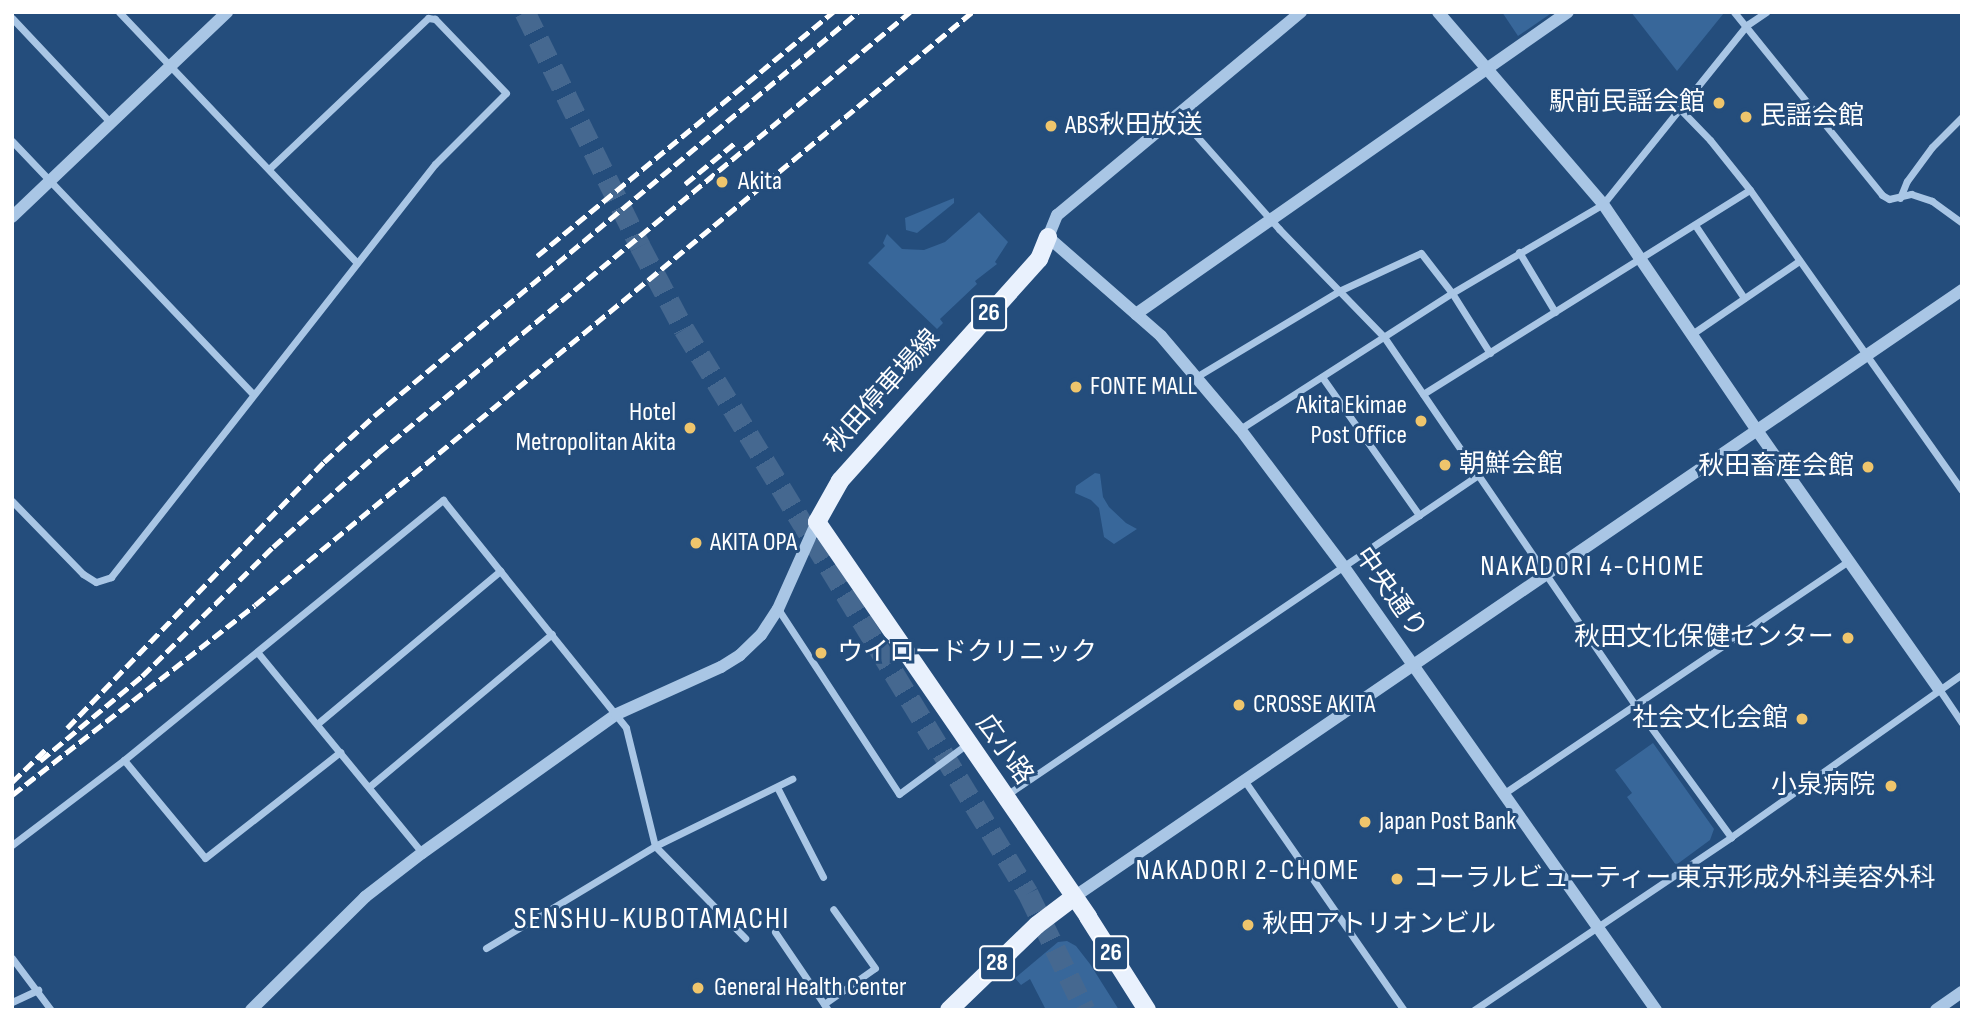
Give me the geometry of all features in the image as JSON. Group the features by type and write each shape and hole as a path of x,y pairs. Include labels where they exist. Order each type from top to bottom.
{"main road":[{"name":"秋田停車場線","path":"817,522 831,494 855,461 1039,258 1048,237"},
{"name":"広小路","path":"817,522 1074,897 1147,1010"},
{"name":"28","path":"949,1010 1037,925 1074,897"}],"street":[{"path":"119,12 356,262"},
{"path":"12,217 227,12"},
{"path":"1048,237 1057,215 1301,12"},
{"path":"1438,12 1603,204 1756,429 1962,723"},
{"path":"1136,314 1568,12"},
{"path":"1734,12 1747,24 1882,195 1889,199 1911,194 1932,201 1962,223"},
{"path":"1240,429 1452,293 1603,204 1747,24 1766,12"},
{"path":"12,18 111,123"},
{"path":"12,501 76,568 96,582 106,580 116,571 356,262 370,250 442,156 506,93 435,19 428,18 268,169"},
{"path":"1679,109 1710,140 1750,190 1962,490"},
{"path":"1177,114 1270,218 1384,337 1634,704 1731,837"},
{"path":"1900,198 1908,181 1932,148 1962,117"},
{"path":"12,141 253,394"},
{"path":"1423,394 1750,190"},
{"path":"1695,225 1744,298"},
{"name":"中央通り","path":"1048,237 1161,336 1240,429 1344,567 1656,1010"},
{"path":"1519,252 1555,312"},
{"path":"1196,377 1339,291 1421,253 1452,293 1490,353"},
{"path":"1692,334 1799,261"},
{"path":"1074,897 1962,290"},
{"path":"1322,377 1419,515"},
{"path":"1004,796 1478,475"},
{"path":"12,845 258,653 443,500 617,714 631,739 640,793 655,846 745,938"},
{"path":"251,1010 365,897 422,853 617,714 721,667 740,655 761,635 778,609 817,522"},
{"path":"1503,794 1848,561"},
{"path":"317,724 500,571"},
{"path":"778,609 899,794 967,744"},
{"path":"370,786 552,634"},
{"path":"258,653 370,786 422,853"},
{"path":"1474,1010 1731,837 1962,674"},
{"path":"124,760 205,858 340,752"},
{"path":"486,948 655,846 792,779"},
{"path":"1244,780 1404,1010"},
{"path":"777,787 823,877"},
{"path":"775,932 826,1007 875,968 833,909"},
{"path":"12,957 51,1010"},
{"path":"12,1002 38,990"},
{"path":"1936,1010 1962,992"}],"shaded area":[{"path":"1502,12 1553,12 1518,36"},
{"path":"1631,12 1723,12 1724,13 1677,71"},
{"path":"954,198 954,203 917,233 906,230 905,218"},
{"path":"979,212 1008,242 995,262 997,264 975,281 977,284 940,319 943,323 937,329 868,263 885,246 883,243 887,234 902,249 924,250 945,242"},
{"path":"1095,473 1100,474 1103,497 1109,507 1137,529 1114,544 1104,537 1099,508 1091,500 1075,493 1076,486"},
{"path":"1653,743 1714,829 1710,840 1676,865 1627,797 1632,793 1615,770"},
{"path":"1067,941 1076,946 1090,964 1119,1010 1046,1010 1030,979 1021,985 1015,978 1058,942"}],"tunnel":[{"path":"525,12 640,246 684,329 1028,893 1085,1010"}],"railway":[{"path":"537,256 833,12"},
{"path":"67,728 324,462 374,416 858,12"},
{"path":"40,761 142,676 273,547 378,453 910,12"},
{"path":"12,795 255,605 972,12"},
{"path":"685,184 736,142"},
{"path":"12,782 45,750"}],"place":[{"name":"駅前民謡会館","path":"1719,103"},
{"name":"民謡会館","path":"1746,117"},
{"name":"ABS秋田放送","path":"1051,126"},
{"name":"Akita","path":"722,182"},
{"name":"FONTE MALL","path":"1076,387"},
{"name":"Akita Ekimae Post Office","path":"1421,421"},
{"name":"Hotel Metropolitan Akita","path":"690,428"},
{"name":"朝鮮会館","path":"1445,465"},
{"name":"秋田畜産会館","path":"1868,467"},
{"name":"AKITA OPA","path":"696,543"},
{"name":"秋田文化保健センター","path":"1848,638"},
{"name":"ウイロードクリニック","path":"821,653"},
{"name":"CROSSE AKITA","path":"1239,705"},
{"name":"社会文化会館","path":"1802,719"},
{"name":"小泉病院","path":"1891,786"},
{"name":"Japan Post Bank","path":"1365,822"},
{"name":"コーラルビューティー 東京形成外科美容外科","path":"1397,879"},
{"name":"秋田アトリオンビル","path":"1248,925"},
{"name":"General Health Center","path":"698,988"}],"district":[{"name":"NAKADORI 4-CHOME","path":"1593,567"},
{"name":"NAKADORI 2-CHOME","path":"1248,871"},
{"name":"SENSHU-KUBOTAMACHI","path":"652,919"}]}
